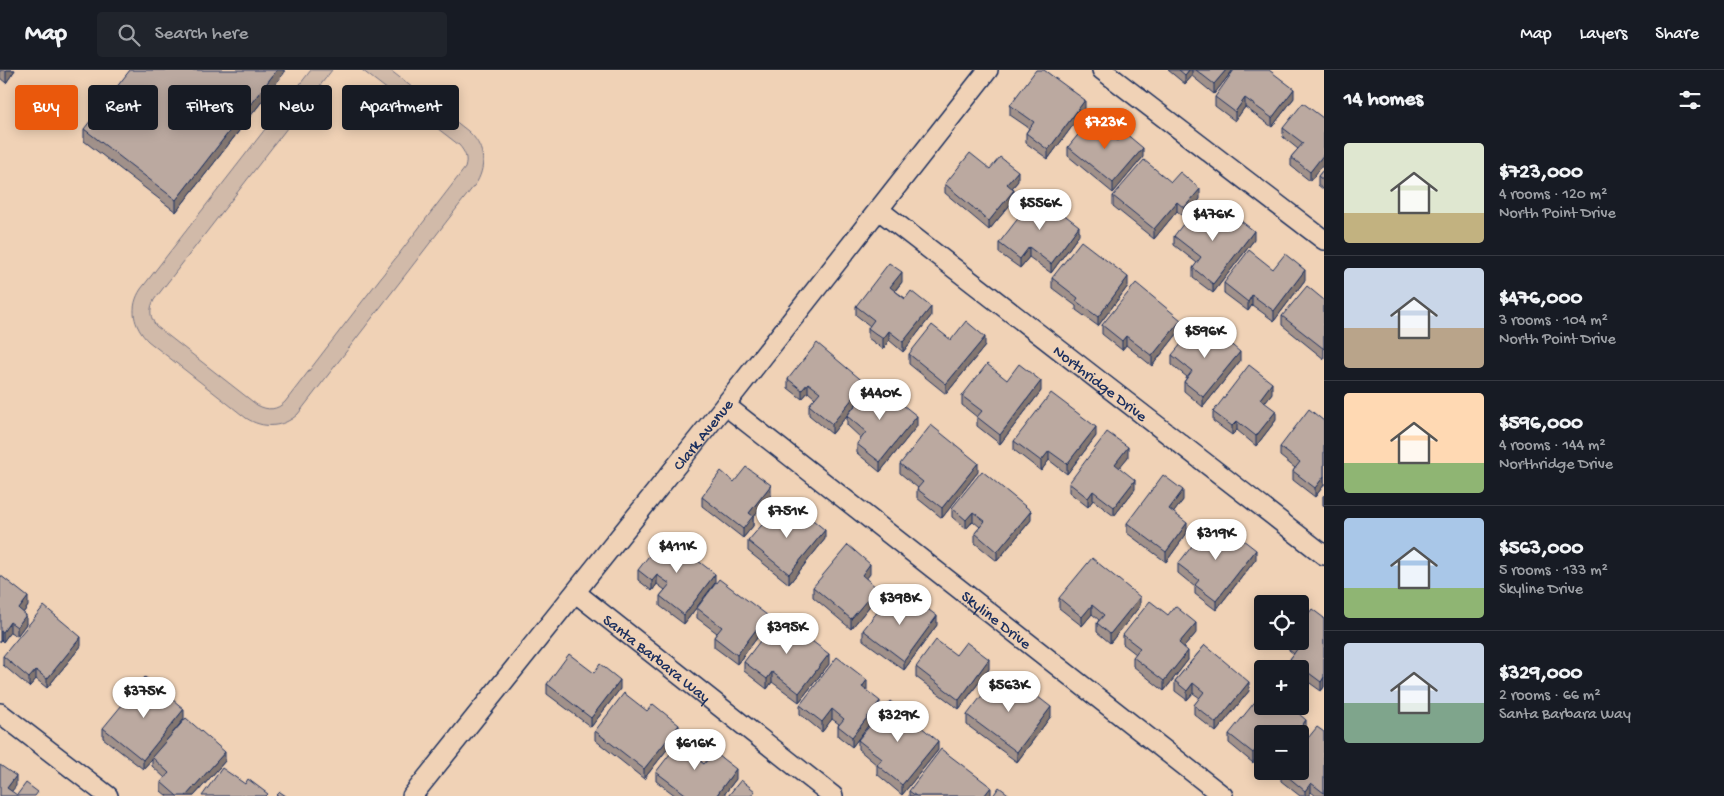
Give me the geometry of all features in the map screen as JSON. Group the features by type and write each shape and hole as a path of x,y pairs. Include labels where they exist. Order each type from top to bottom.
{"street":[{"name":"Clark Avenue","path":"412,796 576,593 988,70"},
{"path":"1102,70 1324,240"},
{"name":"Northridge Drive","path":"879,210 1324,555"},
{"name":"Skyline Drive","path":"725,405 1223,796"},
{"name":"Santa Barbara Way","path":"576,593 833,796"},
{"path":"0,713 108,796"}],"shaded area":[{"path":"311,70 332,70 320,85 299,85"},
{"path":"362,70 390,70 409,85 381,85"},
{"path":"459,124 473,136 481,149 483,162 477,182 298,414 286,422 266,425 252,422 148,341 139,329 134,316 135,303 141,289 264,130 286,130 154,300 151,307 152,320 156,326 257,405 272,409 279,407 285,402 465,168 466,161 463,150 440,130 459,130"}],"building":[{"path":"130,70 277,70 265,85 261,85 261,91 251,103 251,85 168,85 168,130 230,130 176,200 84,129 88,124 88,130 158,130 158,85 118,85"},
{"path":"1036,70 1044,70 1085,100 1048,150 1026,133 1034,122 1010,105"},
{"path":"1179,70 1189,70 1185,75"},
{"path":"1196,70 1226,70 1214,84"},
{"path":"1234,70 1269,70 1294,89 1272,118 1245,98 1235,112 1215,97"},
{"path":"1303,103 1324,117 1324,154 1310,172 1291,157 1303,143 1283,128"},
{"path":"1091,119 1118,141 1125,133 1143,148 1113,183 1068,147"},
{"path":"970,153 990,169 1000,157 1018,171 1007,184 1014,190 989,221 945,184"},
{"path":"1144,160 1171,182 1180,172 1200,189 1184,208 1177,202 1154,229 1113,196"},
{"path":"1324,169 1324,181 1318,176"},
{"path":"1037,194 1079,226 1051,264 1029,247 1020,259 999,243"},
{"path":"1197,206 1223,226 1232,214 1254,231 1213,284 1193,268 1201,257 1174,236"},
{"path":"1081,241 1128,277 1098,317 1076,301 1078,298 1052,278"},
{"path":"1249,250 1273,269 1285,254 1305,270 1274,311 1252,295 1248,302 1224,283"},
{"path":"889,263 902,272 890,287 905,299 911,291 931,307 903,342 889,331 883,339 868,328 874,320 856,306"},
{"path":"1136,283 1181,320 1152,356 1126,336 1122,341 1102,325"},
{"path":"1307,286 1324,300 1324,349 1282,316"},
{"path":"966,321 985,337 946,384 909,354 932,325 951,340"},
{"path":"1196,326 1215,341 1220,335 1240,352 1203,397 1184,382 1192,371 1172,355"},
{"path":"817,343 865,383 832,424 809,405 820,392 808,383 802,390 788,379"},
{"path":"987,364 1007,380 1019,364 1041,381 1000,435 977,417 982,411 962,396"},
{"path":"1249,365 1272,383 1260,399 1276,411 1256,436 1237,421 1232,426 1213,412"},
{"path":"874,382 917,416 880,462 857,444 866,432 847,416"},
{"path":"1051,393 1096,427 1067,464 1049,451 1041,461 1014,441"},
{"path":"1309,409 1324,421 1324,476 1315,488 1293,471 1300,462 1280,447"},
{"path":"931,425 978,463 942,508 917,489 923,482 900,464"},
{"path":"1107,432 1128,447 1115,464 1135,480 1114,507 1093,491 1088,498 1069,483"},
{"path":"746,467 771,485 749,513 753,516 743,529 702,497 721,471 734,482"},
{"path":"982,471 1031,511 997,552 975,533 985,521 973,512 966,520 952,508"},
{"path":"1163,475 1183,490 1169,509 1187,523 1166,552 1127,523"},
{"path":"774,511 791,525 802,511 825,530 789,574 748,541"},
{"path":"1209,524 1233,542 1238,536 1256,550 1216,601 1195,585 1199,580 1178,564"},
{"path":"665,535 715,574 684,615 660,596 670,584 657,575 652,581 638,570"},
{"path":"848,545 870,564 862,575 877,588 851,619 813,587"},
{"path":"1092,558 1140,597 1110,634 1097,623 1104,615 1092,605 1082,617 1059,598"},
{"path":"0,575 28,597 19,609 26,615 17,627 10,622 3,632 0,632"},
{"path":"719,579 767,615 737,655 714,637 722,627 697,608"},
{"path":"890,596 906,608 913,598 937,616 904,661 863,630"},
{"path":"1150,601 1168,615 1175,606 1196,623 1179,643 1188,651 1164,681 1133,657 1140,648 1123,635"},
{"path":"44,606 81,637 47,679 36,670 29,678 3,656"},
{"path":"1312,609 1324,618 1324,677 1321,682 1309,673 1309,660 1290,659 1297,650 1309,650 1309,613"},
{"path":"779,616 829,654 799,693 772,672 767,679 744,662"},
{"path":"936,640 956,655 966,642 989,659 959,700 916,667"},
{"path":"1205,645 1249,682 1216,723 1194,705 1204,692 1193,683 1187,691 1175,681"},
{"path":"569,654 594,673 600,664 620,680 591,718 547,684"},
{"path":"837,657 867,680 862,687 880,701 852,737 838,726 844,719 832,709 822,722 800,705"},
{"path":"145,677 184,709 143,760 103,728"},
{"path":"996,677 1015,691 1020,683 1051,707 1017,752 967,715"},
{"path":"624,693 647,711 653,704 679,725 644,769 595,731"},
{"path":"890,701 938,741 902,785 877,765 882,759 858,740"},
{"path":"1254,703 1254,715 1300,715 1306,720 1302,725 1254,725 1253,753 1229,734"},
{"path":"186,718 225,752 186,796 177,796 161,782 169,773 152,757"},
{"path":"1317,727 1324,732 1324,793 1311,783 1305,791 1292,780 1309,780 1309,737"},
{"path":"683,737 696,747 691,754 704,764 714,752 736,769 716,796 688,796 656,772"},
{"path":"941,749 991,787 984,796 916,796 909,791"},
{"path":"0,765 16,776 7,788 17,795 26,783 38,792 35,796 0,796"},
{"path":"222,768 245,784 248,779 268,794 266,796 202,796"},
{"path":"741,780 755,791 751,796 728,796"},
{"path":"999,787 1011,796 993,796"},
{"path":"280,792 286,796 276,796"}]}
